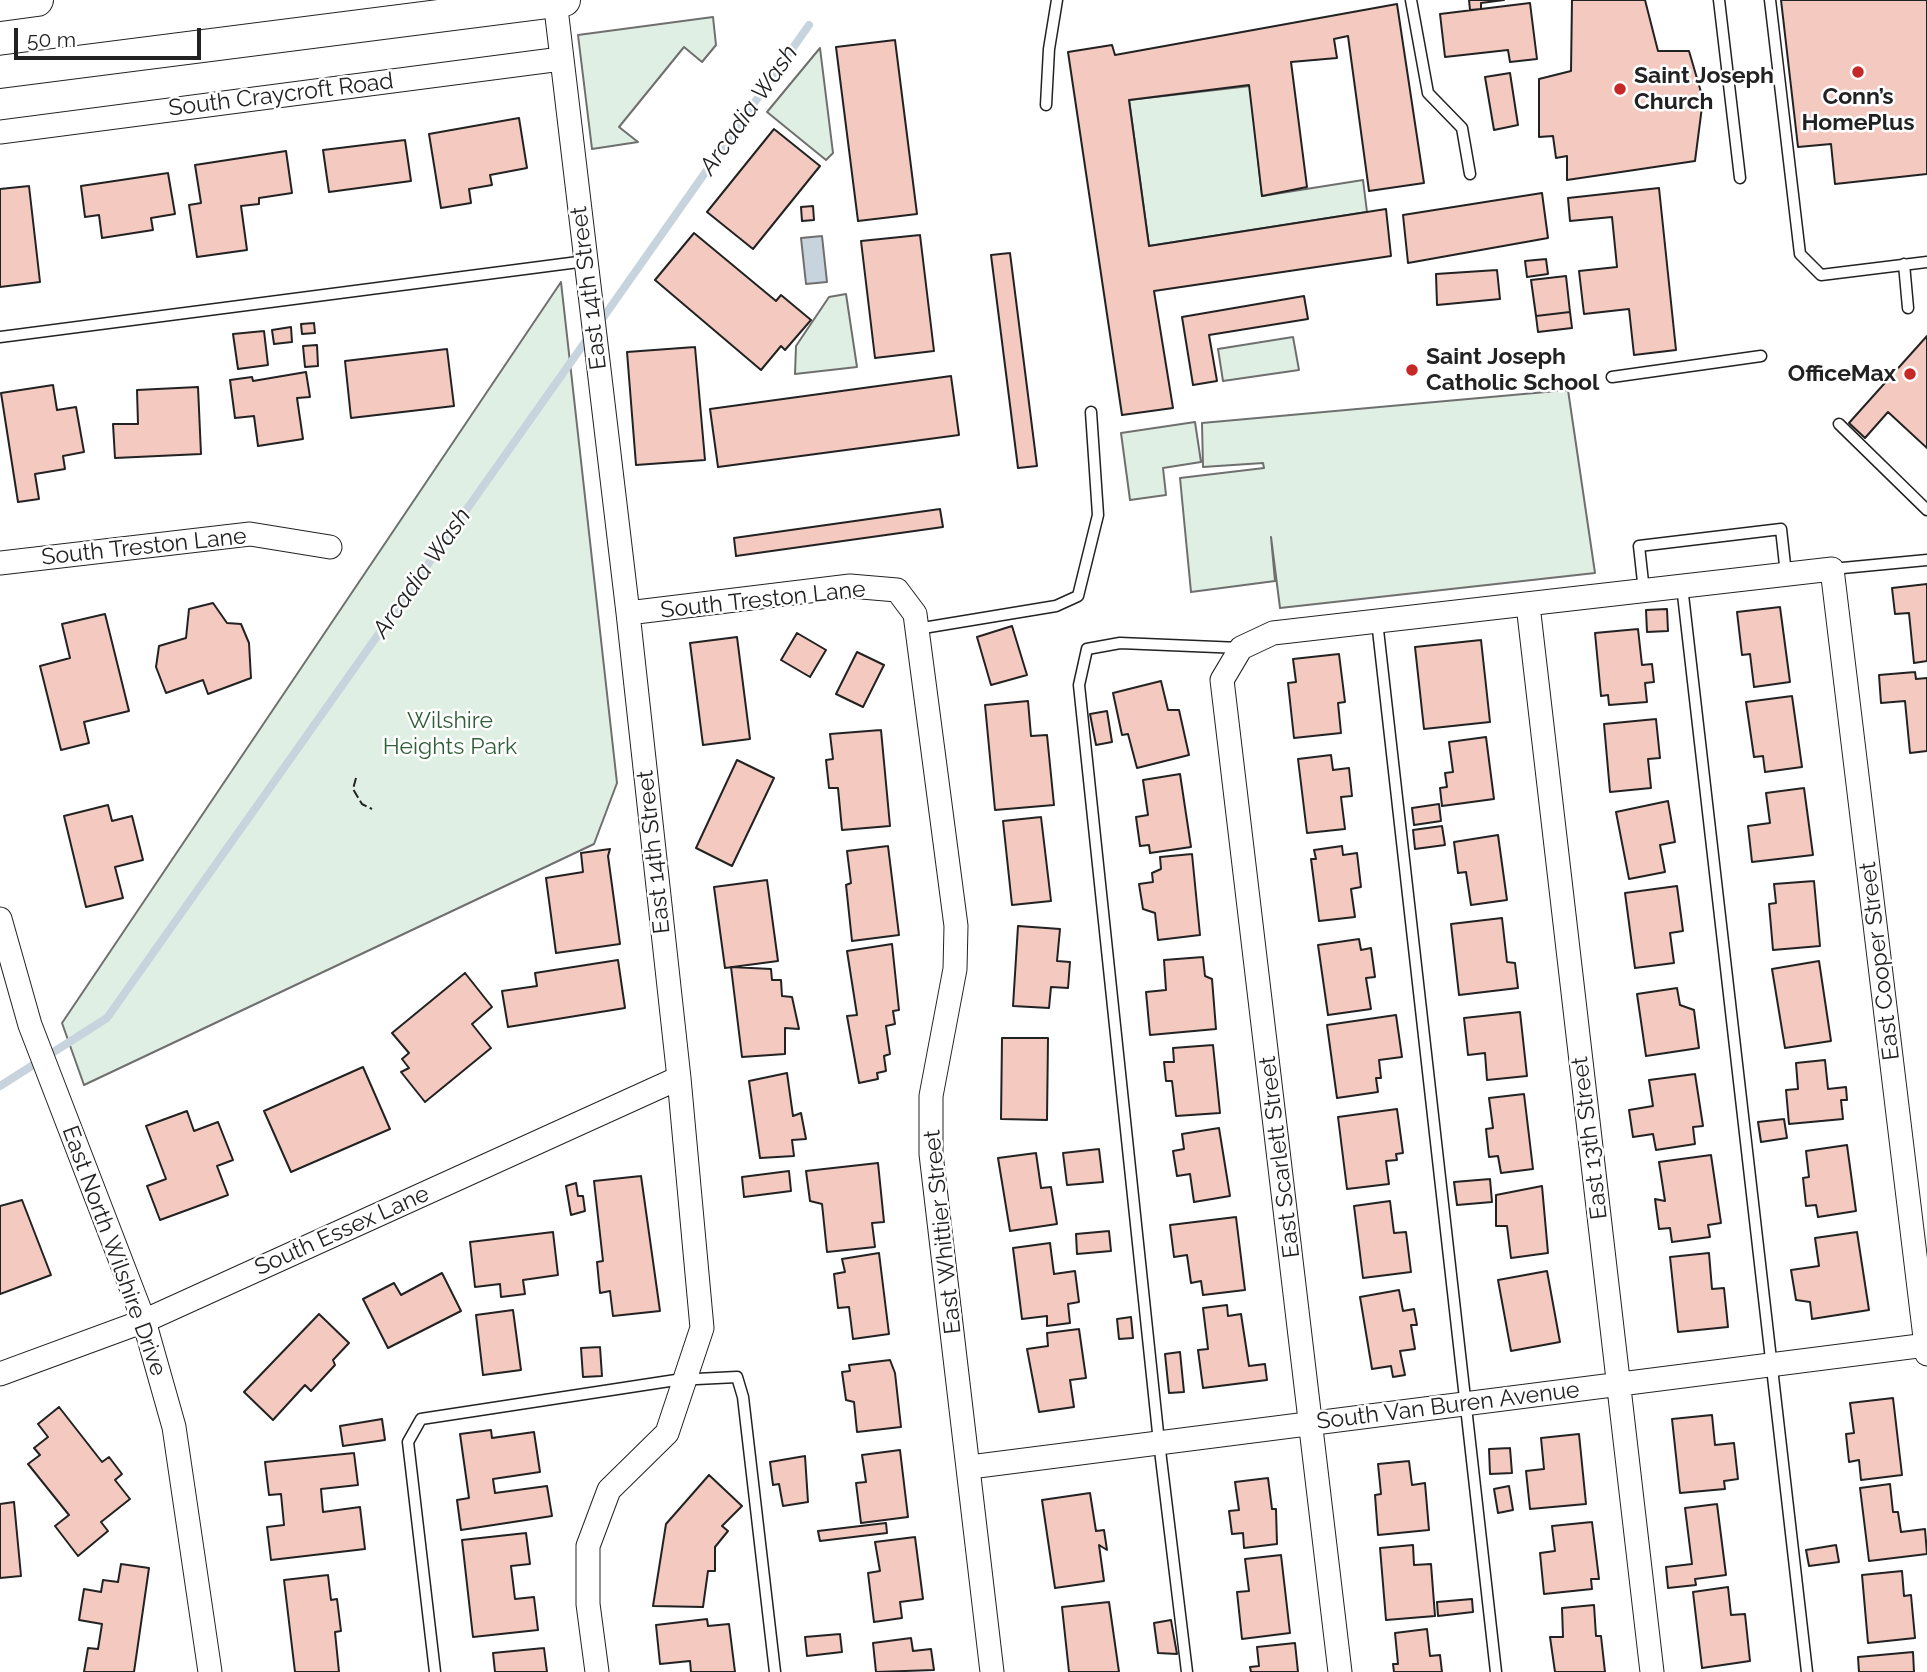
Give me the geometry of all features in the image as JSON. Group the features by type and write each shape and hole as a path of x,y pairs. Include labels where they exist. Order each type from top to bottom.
{"main road":[{"path":"0,5 37,0"},
{"path":"0,72 558,0"}],"street":[{"name":"East 14th Street","path":"558,0 561,58 628,613 679,1078 702,1328 667,1433 609,1490 588,1546 588,1604 597,1672"},
{"name":"South Craycroft Road","path":"0,132 561,58"},
{"name":"South Treston Lane","path":"0,563 250,534 330,547"},
{"path":"1241,648 1273,633 1832,569"},
{"name":"East Cooper Street","path":"1832,569 1927,1348"},
{"name":"South Treston Lane","path":"628,613 850,586 897,590"},
{"name":"East Whittier Street","path":"897,590 915,614 956,926 955,969 931,1096 931,1154 970,1467 992,1672"},
{"name":"East 13th Street","path":"1528,605 1653,1672"},
{"name":"East Scarlett Street","path":"1241,648 1222,680 1340,1672"},
{"name":"East North Wilshire Drive","path":"0,919 30,1025 144,1321 174,1427 210,1672"},
{"name":"South Essex Lane","path":"0,1374 144,1321 679,1078"},
{"name":"South Van Buren Avenue","path":"970,1467 1312,1422 1927,1348"}],"lane":[{"path":"1411,0 1428,93 1462,128 1470,174"},
{"path":"1719,0 1740,178"},
{"path":"1770,0 1800,254 1821,275 1927,262"},
{"path":"1046,105 1049,48 1058,1"},
{"path":"0,337 586,261"},
{"path":"1905,264 1908,308"},
{"path":"1612,377 1760,356"},
{"path":"917,629 1056,606 1078,596 1098,515 1091,412"},
{"path":"1839,424 1927,510"},
{"path":"1644,591 1639,546 1781,529 1787,574"},
{"path":"1832,569 1927,560"},
{"path":"1682,586 1807,1672"},
{"path":"1377,621 1496,1672"},
{"path":"1187,1672 1159,1442 1079,685 1087,649 1120,643 1241,648"},
{"path":"435,1672 408,1443 421,1419 685,1379 737,1377 743,1397 775,1672"}],"green space":[{"path":"713,17 716,45 702,62 684,47 619,127 638,142 592,149 578,35"},
{"path":"820,48 833,153 826,160 767,112"},
{"path":"1250,86 1262,196 1363,180 1367,212 1149,246 1129,100"},
{"name":"Wilshire Heights Park","path":"561,282 617,783 594,844 84,1085 62,1023"},
{"path":"846,294 857,367 795,374 796,346 829,297"},
{"path":"1293,337 1299,370 1223,381 1218,349"},
{"path":"1568,390 1595,573 1280,608 1271,537 1275,581 1191,592 1180,478 1264,468 1263,463 1203,467 1202,423"},
{"path":"1195,422 1201,462 1163,468 1166,495 1130,500 1121,433"}],"shaded area":[{"path":"822,236 827,282 806,284 801,238"}],"building":[{"path":"1469,0 1504,0 1481,3 1481,9 1470,10"},
{"name":"Saint Joseph Church","path":"1572,0 1645,0 1658,51 1689,51 1703,99 1695,161 1567,180 1567,156 1556,158 1553,136 1539,137 1539,79 1571,71"},
{"name":"Conn’s HomePlus","path":"1781,0 1927,0 1927,174 1835,184 1831,144 1798,147"},
{"path":"1530,3 1537,59 1510,62 1508,50 1445,57 1440,14"},
{"path":"1397,4 1424,183 1369,191 1348,36 1334,39 1337,58 1291,62 1307,187 1262,196 1249,85 1129,100 1149,246 1386,209 1391,256 1154,291 1173,408 1122,415 1068,52 1112,45 1115,55"},
{"path":"895,40 917,214 858,221 836,47"},
{"path":"1510,73 1518,125 1494,130 1485,77"},
{"path":"519,118 527,168 490,175 492,185 469,189 471,203 441,208 429,134"},
{"path":"774,129 820,166 753,249 707,212"},
{"path":"405,140 411,181 329,192 323,150"},
{"path":"286,151 292,193 259,198 259,204 241,206 247,250 197,257 189,205 201,203 195,165"},
{"path":"168,173 175,214 151,218 153,230 102,238 99,215 85,217 81,186"},
{"path":"29,186 40,282 0,287 0,189"},
{"path":"1659,188 1676,350 1634,355 1629,309 1584,314 1579,271 1617,267 1612,217 1570,221 1568,198"},
{"path":"1542,193 1548,238 1408,263 1403,215"},
{"path":"813,206 814,220 802,221 801,207"},
{"path":"694,233 776,301 781,295 811,320 785,350 781,346 761,370 655,280"},
{"path":"920,235 934,351 875,358 861,241"},
{"path":"1010,253 1037,466 1018,468 991,255"},
{"path":"1546,259 1548,274 1527,277 1525,261"},
{"path":"1497,270 1500,299 1437,305 1436,274"},
{"path":"1566,276 1570,312 1536,316 1531,280"},
{"path":"1304,296 1308,319 1209,335 1217,381 1193,385 1182,317"},
{"path":"1570,312 1572,328 1538,332 1536,316"},
{"path":"314,323 315,333 302,334 301,324"},
{"path":"291,327 292,342 274,344 272,330"},
{"path":"264,331 268,365 238,369 233,334"},
{"name":"OfficeMax","path":"1927,336 1927,448 1888,412 1865,438 1849,423"},
{"path":"317,345 318,366 305,367 303,346"},
{"path":"695,347 705,460 636,465 627,352"},
{"path":"447,349 454,406 351,418 345,361"},
{"path":"306,372 310,397 297,398 303,439 258,446 254,416 235,418 230,380 252,377 253,381"},
{"path":"951,376 959,435 718,467 710,409"},
{"path":"53,385 57,410 76,407 84,452 63,456 65,469 35,474 39,499 18,502 1,393"},
{"path":"198,387 201,454 115,458 113,424 138,424 137,390"},
{"path":"940,509 943,527 736,556 734,538"},
{"path":"1927,584 1927,661 1914,663 1909,613 1895,614 1892,588"},
{"path":"213,603 227,623 241,624 249,643 251,678 208,694 203,680 166,693 156,667 159,646 186,638 189,609"},
{"path":"1780,607 1790,682 1754,687 1750,654 1742,655 1737,612"},
{"path":"1667,609 1668,631 1647,632 1646,610"},
{"path":"105,614 129,711 84,722 89,743 61,750 40,666 70,658 62,624"},
{"path":"1012,626 1027,675 991,685 977,637"},
{"path":"1638,629 1642,665 1652,664 1654,682 1645,683 1647,702 1609,705 1608,695 1601,696 1595,633"},
{"path":"797,633 826,650 810,677 781,660"},
{"path":"737,637 750,739 703,745 690,643"},
{"path":"1481,640 1490,722 1424,729 1415,647"},
{"path":"857,652 884,665 863,707 836,694"},
{"path":"1339,654 1345,702 1338,703 1341,733 1294,738 1288,683 1296,682 1293,659"},
{"path":"1915,672 1916,679 1927,678 1927,751 1910,753 1905,701 1881,703 1879,675"},
{"path":"1161,681 1168,710 1179,710 1189,755 1137,768 1128,734 1122,735 1113,693"},
{"path":"1792,696 1802,767 1765,772 1763,756 1754,757 1746,702"},
{"path":"1028,701 1031,736 1047,735 1054,805 995,810 985,705"},
{"path":"1107,711 1112,742 1096,745 1090,714"},
{"path":"1656,719 1660,758 1648,759 1651,788 1610,792 1604,724"},
{"path":"881,730 890,826 842,830 838,788 829,788 826,760 833,759 830,734"},
{"path":"1486,737 1494,799 1442,806 1440,788 1447,787 1445,773 1453,772 1449,742"},
{"path":"1331,755 1333,770 1349,768 1352,796 1341,797 1345,829 1307,833 1298,759"},
{"path":"737,760 774,778 732,866 696,848"},
{"path":"1180,774 1191,847 1150,853 1149,845 1140,846 1136,817 1148,815 1143,780"},
{"path":"1804,788 1813,855 1752,862 1748,826 1770,823 1766,793"},
{"path":"1668,801 1675,842 1660,845 1665,872 1629,879 1616,812"},
{"path":"1439,804 1441,821 1414,825 1412,808"},
{"path":"108,805 112,821 132,816 143,860 115,867 123,898 86,907 64,816"},
{"path":"1041,817 1051,901 1012,905 1003,821"},
{"path":"1442,826 1445,845 1415,849 1413,830"},
{"path":"1498,835 1507,900 1471,905 1466,872 1458,873 1454,842"},
{"path":"888,846 899,935 852,941 846,885 851,883 847,851"},
{"path":"1342,846 1343,855 1357,853 1361,887 1351,889 1355,917 1319,921 1311,859 1316,859 1314,850"},
{"path":"610,849 608,856 620,944 556,953 546,878 583,872 581,853"},
{"path":"1192,854 1200,935 1158,940 1155,913 1143,909 1139,884 1153,882 1152,873 1161,869 1160,857"},
{"path":"767,880 778,961 725,968 714,887"},
{"path":"1814,881 1820,946 1773,950 1769,904 1776,903 1774,884"},
{"path":"1677,886 1683,931 1670,933 1674,963 1635,968 1625,893"},
{"path":"1502,918 1507,962 1515,963 1518,988 1459,995 1451,924"},
{"path":"1018,926 1060,929 1057,961 1070,962 1068,988 1051,987 1049,1008 1013,1006"},
{"path":"1359,939 1361,950 1371,948 1375,977 1366,978 1371,1009 1328,1015 1318,945"},
{"path":"892,944 899,1010 893,1011 895,1024 886,1026 890,1054 884,1056 886,1071 877,1073 878,1079 859,1083 847,1016 857,1015 847,951"},
{"path":"1203,957 1205,976 1212,979 1216,1029 1150,1035 1146,992 1166,990 1164,960"},
{"path":"618,960 625,1008 508,1027 502,991 537,986 535,973"},
{"path":"1819,961 1831,1041 1785,1048 1772,969"},
{"path":"731,967 771,969 772,980 781,980 782,996 792,997 799,1029 785,1028 785,1054 742,1057"},
{"path":"465,973 492,1007 472,1024 491,1048 425,1102 401,1072 409,1068 402,1059 409,1053 392,1033"},
{"path":"1677,988 1680,1005 1694,1010 1699,1048 1646,1056 1637,994"},
{"path":"1520,1012 1527,1076 1487,1080 1485,1053 1468,1055 1464,1018"},
{"path":"1396,1015 1402,1057 1379,1060 1381,1078 1376,1078 1378,1092 1337,1098 1327,1025"},
{"path":"1002,1038 1048,1038 1047,1120 1001,1119"},
{"path":"1213,1045 1220,1113 1176,1116 1172,1081 1166,1081 1164,1062 1174,1062 1173,1048"},
{"path":"1825,1060 1828,1089 1846,1087 1847,1100 1841,1100 1843,1119 1789,1124 1786,1090 1798,1089 1796,1063"},
{"path":"363,1067 390,1129 291,1172 264,1111"},
{"path":"787,1073 793,1116 801,1113 806,1139 792,1140 794,1156 760,1158 749,1081"},
{"path":"1695,1074 1703,1126 1693,1127 1695,1144 1656,1150 1653,1134 1633,1137 1629,1110 1653,1106 1649,1080"},
{"path":"1524,1094 1533,1169 1501,1173 1498,1156 1489,1157 1486,1129 1493,1128 1489,1098"},
{"path":"1397,1109 1403,1153 1396,1154 1397,1160 1386,1161 1389,1184 1347,1189 1338,1117"},
{"path":"187,1111 194,1131 218,1122 233,1160 217,1166 228,1195 160,1220 147,1186 166,1179 146,1126"},
{"path":"1784,1119 1787,1138 1761,1142 1758,1122"},
{"path":"1219,1128 1230,1196 1194,1202 1190,1174 1177,1176 1173,1151 1184,1149 1182,1134"},
{"path":"1847,1145 1856,1211 1818,1217 1816,1205 1806,1206 1803,1178 1809,1177 1806,1151"},
{"path":"1099,1149 1103,1182 1067,1185 1063,1153"},
{"path":"1036,1153 1041,1188 1051,1187 1057,1224 1010,1231 998,1158"},
{"path":"1711,1155 1721,1223 1708,1225 1710,1237 1672,1242 1670,1228 1659,1229 1655,1199 1665,1201 1659,1162"},
{"path":"878,1163 884,1222 872,1223 875,1247 827,1252 822,1204 810,1201 806,1171"},
{"path":"789,1171 791,1191 744,1197 742,1177"},
{"path":"641,1176 660,1311 613,1316 610,1291 600,1293 597,1262 603,1261 594,1181"},
{"path":"1490,1179 1492,1202 1457,1205 1454,1182"},
{"path":"576,1183 578,1196 583,1196 585,1211 571,1215 566,1186"},
{"path":"1542,1186 1548,1253 1511,1258 1507,1226 1496,1226 1496,1195"},
{"path":"22,1200 51,1275 0,1294 0,1206"},
{"path":"1390,1201 1394,1233 1406,1232 1411,1272 1363,1278 1354,1206"},
{"path":"1236,1217 1245,1290 1203,1295 1201,1281 1191,1283 1187,1255 1174,1257 1170,1225"},
{"path":"1109,1231 1111,1251 1077,1254 1076,1234"},
{"path":"553,1232 558,1275 523,1280 525,1294 501,1297 500,1284 475,1287 470,1242"},
{"path":"1857,1232 1869,1310 1812,1319 1810,1302 1796,1300 1791,1270 1819,1266 1815,1238"},
{"path":"1050,1243 1054,1274 1075,1271 1079,1302 1068,1304 1070,1323 1047,1326 1047,1316 1022,1319 1013,1248"},
{"path":"879,1253 889,1334 853,1339 849,1307 838,1308 834,1274 845,1272 842,1259"},
{"path":"1709,1253 1712,1289 1724,1288 1728,1327 1678,1332 1670,1257"},
{"path":"1547,1271 1560,1342 1511,1351 1498,1280"},
{"path":"442,1273 461,1311 388,1348 363,1299 394,1283 401,1295"},
{"path":"1399,1290 1403,1311 1414,1309 1417,1325 1411,1325 1415,1349 1400,1351 1405,1375 1393,1377 1391,1366 1372,1369 1360,1297"},
{"path":"1227,1305 1228,1316 1241,1314 1249,1366 1265,1364 1267,1380 1203,1388 1198,1350 1208,1349 1203,1308"},
{"path":"513,1310 521,1370 483,1375 476,1315"},
{"path":"319,1314 349,1343 333,1360 335,1365 311,1391 305,1385 273,1420 244,1392"},
{"path":"1131,1317 1133,1338 1119,1339 1117,1319"},
{"path":"1079,1329 1086,1378 1070,1380 1074,1407 1039,1412 1027,1349 1048,1346 1047,1333"},
{"path":"600,1347 602,1376 583,1377 581,1348"},
{"path":"1180,1352 1184,1392 1169,1393 1165,1354"},
{"path":"890,1360 895,1373 901,1427 857,1432 854,1402 846,1400 842,1372 850,1371 849,1365"},
{"path":"1893,1398 1902,1475 1861,1480 1859,1460 1849,1462 1846,1434 1854,1433 1850,1403"},
{"path":"59,1407 102,1462 109,1457 122,1474 115,1480 130,1499 101,1522 108,1531 78,1556 55,1526 69,1515 28,1464 40,1455 34,1448 48,1437 38,1424"},
{"path":"1712,1415 1715,1445 1734,1443 1738,1479 1724,1481 1725,1489 1680,1493 1672,1419"},
{"path":"382,1419 385,1440 343,1446 340,1426"},
{"path":"491,1430 492,1438 534,1432 540,1472 493,1479 495,1493 547,1486 552,1516 461,1530 457,1500 469,1498 460,1434"},
{"path":"1579,1434 1586,1504 1530,1509 1526,1471 1544,1469 1541,1438"},
{"path":"1510,1448 1512,1473 1490,1474 1489,1449"},
{"path":"900,1450 908,1517 861,1523 856,1483 866,1482 862,1455"},
{"path":"354,1453 358,1485 321,1489 323,1512 360,1507 365,1549 271,1560 267,1527 284,1525 281,1494 269,1495 265,1462"},
{"path":"805,1456 808,1502 783,1506 779,1484 773,1485 770,1462"},
{"path":"1409,1461 1412,1485 1425,1483 1429,1530 1378,1535 1375,1495 1381,1494 1378,1464"},
{"path":"709,1475 742,1506 722,1526 728,1531 715,1547 715,1571 708,1571 703,1607 653,1606 666,1524"},
{"path":"1268,1478 1272,1509 1276,1509 1277,1544 1244,1548 1243,1533 1232,1534 1229,1511 1239,1510 1235,1482"},
{"path":"1890,1484 1893,1512 1898,1512 1901,1532 1925,1529 1927,1554 1869,1561 1860,1488"},
{"path":"1509,1486 1513,1510 1498,1513 1494,1489"},
{"path":"1090,1493 1096,1531 1104,1530 1107,1550 1099,1545 1104,1581 1055,1588 1042,1500"},
{"path":"14,1502 21,1576 0,1578 0,1504"},
{"path":"1717,1504 1726,1575 1695,1579 1696,1585 1668,1588 1666,1567 1692,1564 1685,1508"},
{"path":"1592,1522 1599,1579 1591,1579 1592,1589 1544,1594 1540,1553 1555,1551 1552,1526"},
{"path":"886,1523 887,1533 820,1541 818,1531"},
{"path":"526,1533 530,1564 511,1566 515,1599 534,1597 538,1630 473,1637 462,1540"},
{"path":"915,1537 923,1599 900,1602 902,1618 874,1622 868,1573 880,1571 875,1542"},
{"path":"1413,1545 1414,1565 1431,1564 1435,1616 1386,1620 1380,1548"},
{"path":"1836,1545 1839,1562 1809,1566 1806,1550"},
{"path":"1281,1555 1290,1633 1242,1639 1237,1592 1249,1591 1245,1559"},
{"path":"121,1564 149,1568 134,1672 84,1672 88,1648 98,1649 102,1624 79,1620 84,1589 101,1592 103,1580 118,1582"},
{"path":"1902,1571 1904,1596 1911,1595 1915,1638 1868,1643 1862,1575"},
{"path":"328,1575 331,1600 337,1599 341,1631 335,1632 339,1672 295,1672 284,1580"},
{"path":"1728,1587 1731,1615 1745,1614 1750,1661 1702,1668 1693,1592"},
{"path":"1472,1599 1473,1612 1438,1616 1437,1602"},
{"path":"1109,1602 1119,1672 1069,1672 1062,1607"},
{"path":"1594,1605 1596,1636 1601,1636 1605,1672 1555,1672 1550,1637 1563,1637 1562,1608"},
{"path":"707,1619 708,1626 729,1624 735,1672 691,1672 690,1661 660,1664 656,1625"},
{"path":"1171,1620 1177,1654 1158,1653 1154,1623"},
{"path":"1427,1629 1430,1656 1440,1655 1442,1672 1394,1672 1393,1664 1398,1664 1395,1633"},
{"path":"840,1634 842,1652 807,1656 805,1637"},
{"path":"911,1638 913,1651 931,1649 934,1670 876,1672 873,1643"},
{"path":"1295,1643 1298,1672 1251,1672 1250,1667 1259,1666 1257,1647"},
{"path":"544,1648 547,1672 495,1672 493,1653"},
{"path":"1913,1652 1914,1672 1859,1672 1858,1657"}],"waterway":[{"name":"Arcadia Wash","path":"600,322 809,25"},
{"name":"Arcadia Wash","path":"0,1086 107,1018 590,335"}],"fence":[{"path":"356,778 353,789 362,804 372,809"}],"place":[{"name":"Conn’s HomePlus","path":"1858,72"},
{"name":"Saint Joseph Church","path":"1620,89"},
{"name":"Saint Joseph Catholic School","path":"1412,370"},
{"name":"OfficeMax","path":"1910,374"}]}
